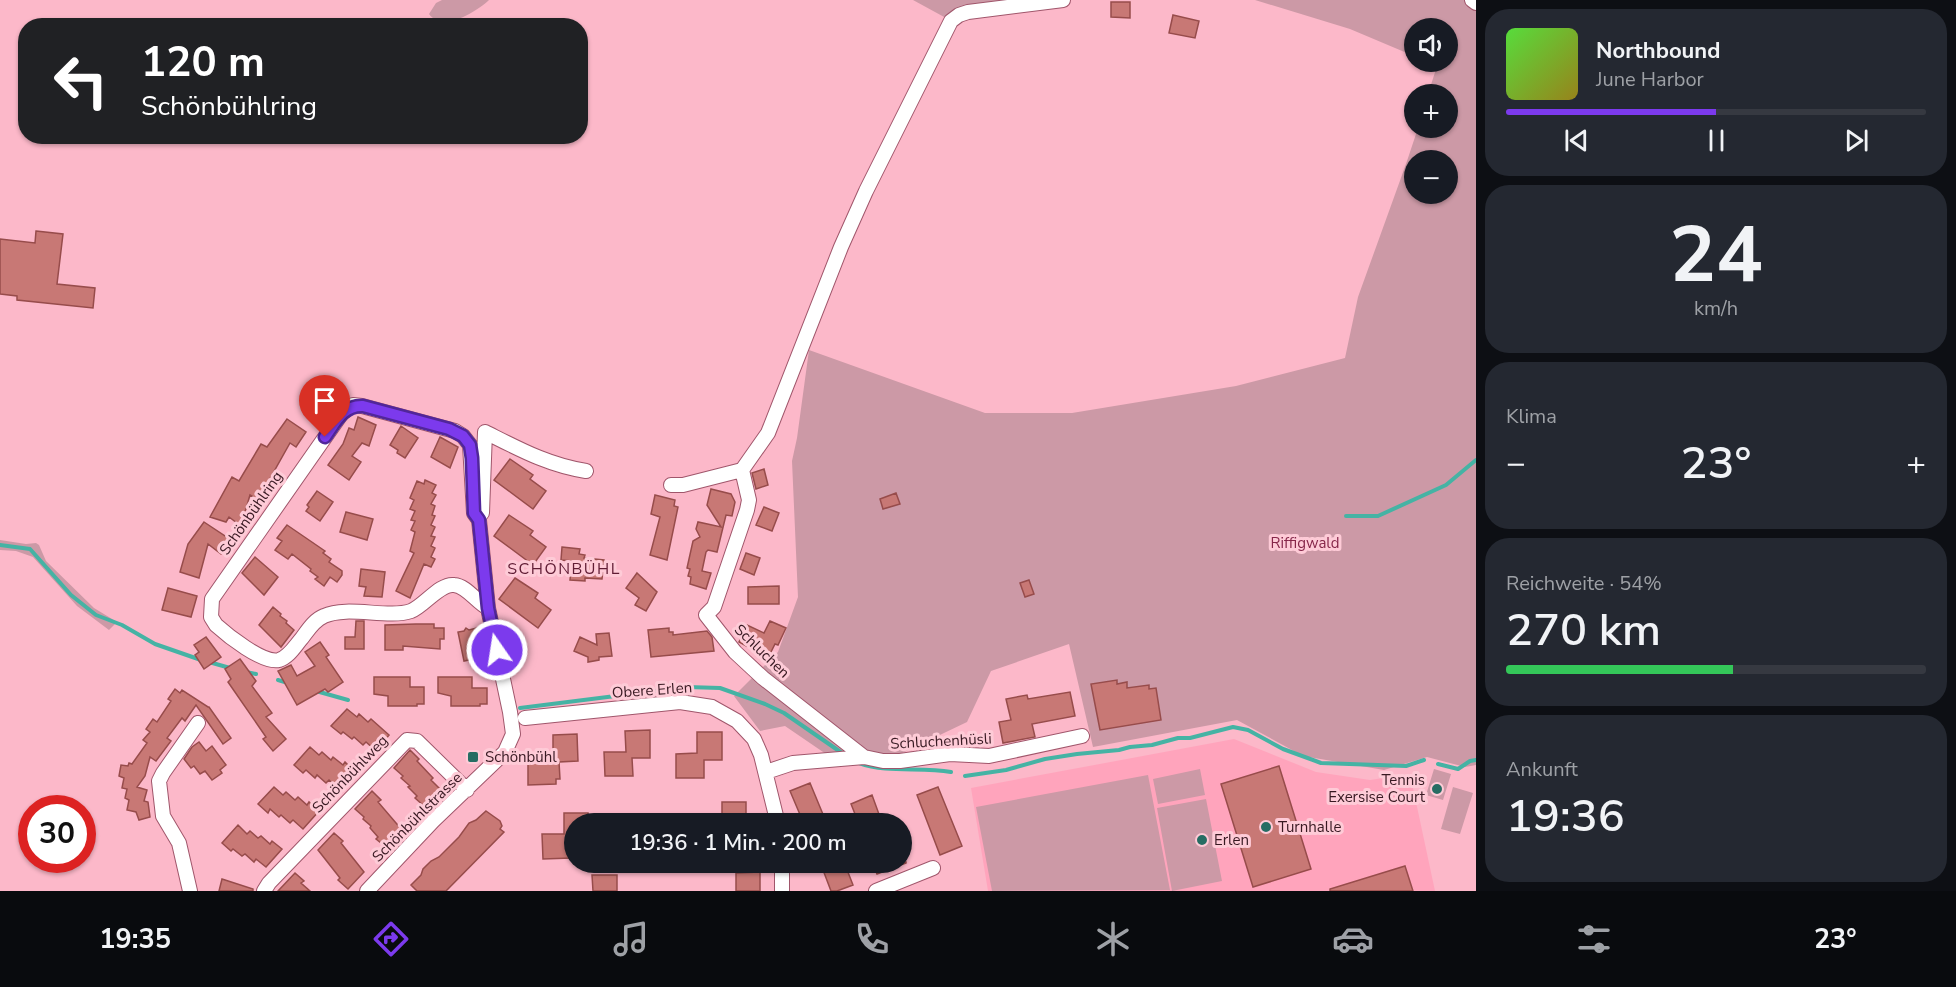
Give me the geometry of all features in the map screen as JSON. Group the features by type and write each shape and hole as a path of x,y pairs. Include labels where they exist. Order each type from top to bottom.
{"street":[{"path":"670,485 683,485 742,470 768,433 841,247 866,191 951,21 968,12 1063,0"},
{"path":"1472,0 1476,3"},
{"name":"Schönbühlring","path":"488,608 479,604 466,592 454,585 449,585 412,611 333,613 317,620 287,656 278,660 266,659 220,629 213,621 210,612 210,604 215,593 342,413 353,405 363,406 449,429 463,436 470,445 474,513 479,520 488,608 501,668"},
{"path":"479,520 482,515 485,432 558,466 586,471"},
{"name":"Schluchen","path":"742,470 749,500 747,510 714,607 706,615 735,652 763,678 864,757"},
{"name":"Schönbühlstrasse","path":"367,891 433,821 505,752 513,734 513,724 501,668"},
{"name":"Obere Erlen","path":"525,718 680,702 712,706 737,722 754,739 766,772 775,813"},
{"path":"190,891 179,843 163,816 159,781 198,723"},
{"name":"Schluchenhüsli","path":"766,772 793,763 864,757 900,761 950,754 989,756 1082,736"},
{"name":"Schönbühlweg","path":"264,891 269,883 406,740 417,741 467,790"},
{"path":"876,891 933,868"},
{"path":"782,873 782,891"}],"shaded area":[{"name":"Erlen","path":"1234,739 1316,772 1370,780 1410,774 1435,891 988,891 971,788"}],"green space":[{"path":"442,0 489,0 461,18 434,18 429,14 436,3"},
{"path":"913,0 1041,0 946,18"},
{"name":"Riffigwald","path":"1255,0 1464,0 1476,8 1476,765 1465,767 1427,757 1384,770 1303,756 1237,720 1093,747 1069,644 991,671 967,722 898,755 826,754 785,726 760,731 734,696 778,652 798,597 792,461 809,350 985,413 1072,413 1236,386 1345,358 1358,297 1404,170 1404,204 1458,204 1458,150 1411,150 1415,138 1458,138 1458,84 1431,84 1435,72 1458,72 1458,18 1404,18 1404,52 1350,29"},
{"path":"0,540 39,545 46,561 94,608 117,622 109,630 77,606 33,557 16,551 0,550"},
{"path":"1200,769 1205,795 1158,804 1153,779"},
{"name":"Tennis Exersise Court","path":"1434,769 1451,774 1443,800 1426,795"},
{"path":"1148,775 1170,890 992,891 976,807"},
{"path":"1453,787 1473,793 1460,834 1441,829"},
{"path":"1206,799 1222,881 1172,891 1157,808"}],"building":[{"path":"1111,2 1130,2 1130,18 1111,17"},
{"path":"1173,15 1199,21 1195,38 1169,33"},
{"path":"36,231 63,234 57,284 95,288 93,308 17,300 17,296 0,294 0,239 35,243"},
{"path":"312,394 327,397 323,419 308,416"},
{"path":"358,417 376,425 369,446 362,443 352,456 361,462 349,480 328,465 343,444 349,428 354,430"},
{"path":"287,419 306,432 296,447 290,443 267,484 271,486 262,502 250,495 241,526 229,517 226,522 210,517 232,477 239,481 261,444 267,447"},
{"path":"401,426 418,438 405,458 390,445"},
{"path":"440,437 458,447 450,468 431,457"},
{"path":"510,459 533,475 530,479 546,491 533,509 494,480"},
{"path":"764,469 768,485 756,489 752,473"},
{"path":"425,480 436,485 432,493 436,495 431,504 435,506 432,515 435,516 431,525 435,527 431,536 435,537 431,546 435,548 431,557 435,559 431,567 424,564 410,598 396,591 414,553 410,551 415,532 411,530 415,521 411,520 415,511 410,509 414,500 410,498 417,481 424,484"},
{"path":"711,489 731,494 735,502 732,516 726,515 717,552 708,550 706,552 702,571 711,573 706,589 690,584 691,577 688,576 690,569 687,568 693,541 700,537 696,529 698,522 721,527 707,505"},
{"path":"317,491 333,502 320,521 306,511 309,507 307,505"},
{"path":"896,493 900,504 883,509 880,499"},
{"path":"655,495 675,500 674,506 678,507 667,560 650,555 660,517 651,514"},
{"path":"764,507 779,513 772,531 756,525"},
{"path":"346,512 373,519 367,540 340,532"},
{"path":"509,515 533,531 530,535 546,547 533,565 494,536"},
{"path":"204,522 231,540 221,554 208,544 199,578 180,572 188,544"},
{"path":"287,525 325,551 323,553 331,559 329,562 342,571 337,582 330,577 324,586 315,579 318,577 310,571 311,569 292,554 288,559 275,550 282,541 277,538"},
{"path":"562,547 580,549 579,554 585,555 584,558 604,560 602,579 570,580 572,561 561,560"},
{"path":"746,553 760,558 754,575 740,569"},
{"path":"255,557 278,577 264,595 242,573"},
{"path":"361,569 385,572 382,597 364,596 366,587 359,586"},
{"path":"637,573 657,592 646,611 635,605 639,598 626,588"},
{"path":"515,578 538,593 535,598 551,610 538,628 499,599"},
{"path":"1029,580 1034,594 1025,597 1020,583"},
{"path":"779,586 779,604 748,604 748,587"},
{"path":"168,588 197,596 191,617 162,610"},
{"path":"273,607 294,630 281,647 259,625"},
{"path":"356,621 364,621 364,649 345,649 345,637 355,637"},
{"path":"770,621 786,628 778,645 775,644 768,658 739,642 747,625 764,633"},
{"path":"434,624 434,628 444,628 444,639 440,639 440,649 403,646 403,650 385,650 385,625"},
{"path":"466,628 469,630 477,628 483,657 464,661 458,632"},
{"path":"669,628 669,632 673,632 673,635 707,631 712,637 714,651 651,657 648,630"},
{"path":"609,633 612,656 599,657 599,660 588,662 588,657 574,651 580,637 597,645 596,634"},
{"path":"206,637 221,657 204,669 195,655 199,652 194,645"},
{"path":"320,642 329,655 326,657 343,682 328,692 325,689 297,705 278,671 291,665 297,676 315,666 305,652"},
{"path":"240,659 256,681 252,686 272,713 266,717 286,739 273,751 263,739 266,737 228,682 231,679 225,669"},
{"path":"374,677 410,677 410,687 424,687 424,704 388,706 388,696 374,694"},
{"path":"438,677 472,677 472,688 487,688 487,704 451,706 451,696 438,693"},
{"path":"1117,680 1117,684 1127,682 1127,688 1149,685 1149,689 1156,688 1161,720 1100,730 1091,684"},
{"path":"175,689 180,693 182,690 209,707 231,738 223,744 196,705 185,721 182,718 167,738 171,741 156,761 150,757 145,776 137,787 147,790 144,801 148,802 150,817 139,820 136,812 127,810 129,800 125,798 127,789 122,788 124,778 119,776 121,765 132,764 147,743 143,740 150,732 146,729 153,719 157,722 171,701 168,699"},
{"path":"1070,692 1075,716 1032,724 1035,737 1003,743 999,722 1011,720 1006,699 1027,695 1028,699"},
{"path":"347,709 357,717 359,714 368,722 371,719 389,735 376,751 366,742 363,745 354,737 352,739 343,732 341,734 331,726"},
{"path":"650,730 650,758 632,758 633,776 605,776 604,752 626,752 625,731"},
{"path":"697,732 722,732 722,760 704,760 704,778 676,778 676,754 697,753"},
{"path":"577,734 578,761 559,762 560,779 556,779 556,784 528,785 528,760 532,760 532,756 553,756 553,735"},
{"path":"199,742 206,751 212,746 226,765 220,770 222,773 212,780 205,771 200,774 194,766 191,768 184,759 192,747"},
{"path":"310,747 319,755 322,752 331,760 333,757 343,765 345,762 354,771 338,789 329,780 326,783 317,775 315,778 306,770 303,773 294,765"},
{"path":"410,750 440,789 424,806 415,798 417,796 408,787 410,786 401,778 403,776 394,768"},
{"name":"Turnhalle","path":"1279,766 1311,869 1253,887 1221,784"},
{"path":"810,783 822,813 799,813 790,791"},
{"path":"274,787 283,795 286,792 295,800 298,797 307,805 309,802 319,811 303,829 293,820 290,823 270,809 268,813 258,804"},
{"path":"938,787 962,846 940,855 917,795"},
{"path":"372,791 381,800 378,802 402,830 386,847 376,839 378,837 370,828 371,826 355,809"},
{"path":"872,795 879,813 855,813 851,804"},
{"path":"722,802 746,802 746,813 722,813"},
{"path":"486,811 500,821 502,826 500,829 504,832 446,891 417,891 411,885 421,875 423,869 459,837 469,823"},
{"path":"238,825 247,834 250,831 258,838 261,836 270,844 272,841 282,849 266,867 256,859 254,862 245,854 242,856 233,849 231,851 222,843"},
{"path":"334,833 343,841 341,843 364,872 348,889 338,880 340,878 318,850"},
{"path":"542,834 564,834 564,858 543,859"},
{"path":"1405,866 1413,891 1330,891 1330,889"},
{"path":"295,873 310,891 278,891"},
{"path":"736,873 760,873 760,891 736,891"},
{"path":"824,873 848,873 853,885 831,891"},
{"path":"592,875 617,875 617,891 593,891"},
{"path":"222,879 253,889 253,891 219,891"}],"waterway":[{"path":"1346,516 1378,516 1446,485 1476,460"},
{"path":"0,545 30,549 71,595 96,615 122,625 155,644 201,660"},
{"path":"209,662 230,668"},
{"path":"246,672 256,674"},
{"path":"278,680 288,683"},
{"path":"520,708 687,687 720,688 784,713 842,753"},
{"path":"316,691 348,700"},
{"path":"965,776 1006,770 1045,759 1152,745 1233,727 1248,730 1283,749 1321,763 1406,766 1424,760"},
{"path":"1438,764 1458,769 1476,760"},
{"path":"859,763 882,768 951,772"}],"place":[{"name":"Schönbühl","path":"473,757"},
{"name":"Tennis Exersise Court","path":"1437,789"},
{"name":"Turnhalle","path":"1266,827"},
{"name":"Erlen","path":"1202,840"}],"district":[{"name":"SCHÖNBÜHL","path":"564,569"}],"route":[{"path":"325,437 342,413 353,405 449,429 463,436 470,445 474,513 479,520 488,608 497,650"}]}
